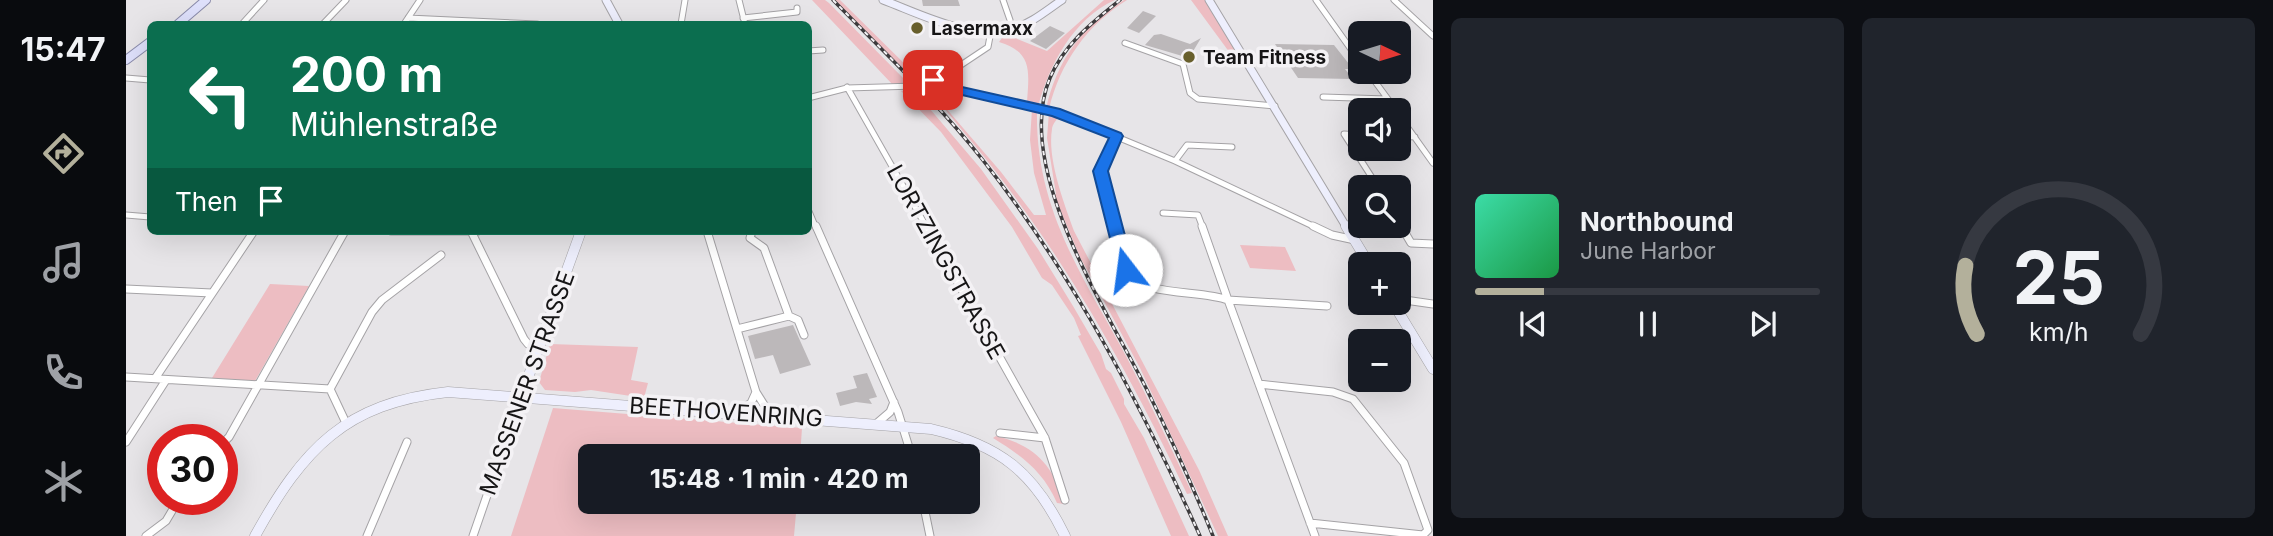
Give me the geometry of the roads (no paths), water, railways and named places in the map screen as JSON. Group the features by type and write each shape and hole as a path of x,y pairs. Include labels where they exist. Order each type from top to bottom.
{"main road":[{"path":"175,21 198,0"},
{"path":"182,21 206,0"},
{"path":"606,0 617,21"},
{"path":"883,0 956,25 991,31 1020,25 1062,0"},
{"path":"1209,0 1362,252"},
{"path":"126,62 147,46"},
{"name":"MASSENER STRASSE","path":"521,397 580,235"},
{"path":"1400,315 1433,369"},
{"name":"BEETHOVENRING","path":"255,536 299,466 322,442 346,423 384,404 415,395 449,392 903,425 960,435 1005,457 1042,493 1065,536"}],"street":[{"path":"245,21 264,0"},
{"path":"326,21 346,0"},
{"path":"406,21 420,0"},
{"path":"682,21 685,0"},
{"path":"739,0 744,21"},
{"path":"1003,0 1010,20"},
{"path":"1316,0 1348,45"},
{"path":"1394,0 1433,37"},
{"path":"743,18 797,12 797,8"},
{"path":"408,18 474,21"},
{"path":"1424,28 1433,26"},
{"path":"812,97 847,87 906,88 933,80 988,47 991,31"},
{"path":"1125,43 1183,64 1190,93 1194,97 1275,106"},
{"path":"812,51 823,50"},
{"path":"126,78 147,80"},
{"path":"933,80 949,88 1064,115 1175,160 1312,226 1341,238 1355,240"},
{"name":"LORTZINGSTRASSE","path":"847,87 1045,438 1065,500"},
{"path":"1323,97 1355,98"},
{"path":"1411,131 1433,163"},
{"path":"1116,136 1100,171 1128,274 1139,284 1152,288 1204,292 1228,300 1327,306"},
{"path":"1411,137 1415,137"},
{"path":"1175,160 1187,145 1233,147"},
{"path":"1163,213 1198,215 1315,536"},
{"path":"126,215 147,217"},
{"path":"812,217 894,402 908,444"},
{"path":"156,377 251,235"},
{"path":"237,424 343,235"},
{"path":"475,235 524,339 528,344 539,347"},
{"path":"708,235 757,392 771,416"},
{"path":"751,235 750,238 764,248 789,316"},
{"path":"1409,238 1412,243 1433,244"},
{"path":"330,389 372,312 382,300 441,255"},
{"path":"126,289 212,293"},
{"path":"1411,301 1433,304"},
{"path":"737,329 789,316 798,320 804,335"},
{"path":"126,377 330,389"},
{"path":"126,442 166,380"},
{"path":"1259,384 1343,393 1353,399 1404,463 1430,533 1423,535 1310,523"},
{"path":"330,389 346,423"},
{"path":"735,413 751,403 757,392"},
{"name":"MASSENER STRASSE","path":"473,536 521,397"},
{"path":"876,424 890,412 894,402"},
{"path":"1000,433 1045,438"},
{"path":"367,536 407,442"},
{"path":"925,514 930,536"},
{"path":"146,536 166,521 170,515"}],"railway":[{"path":"833,0 947,117 982,159 1046,248 1129,389 1200,536"},
{"path":"1120,0 1071,44 1050,78 1042,114 1044,153 1054,195 1070,238 1156,408 1213,536"}],"place":[{"name":"Lasermaxx","path":"917,28"},
{"name":"Team Fitness","path":"1189,57"}]}
